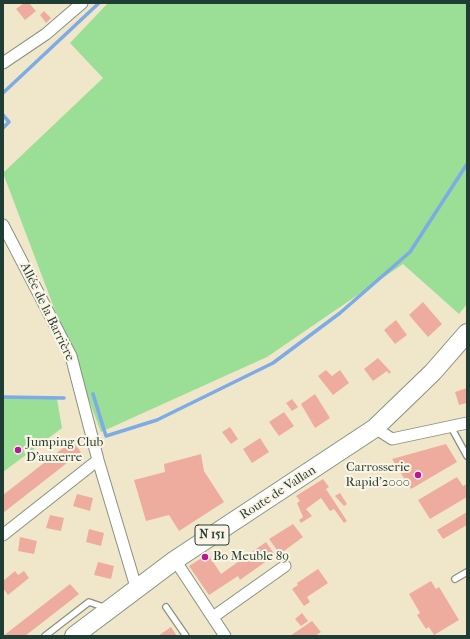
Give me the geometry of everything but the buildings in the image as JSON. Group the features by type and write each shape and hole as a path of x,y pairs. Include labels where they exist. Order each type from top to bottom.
{"main road":[{"name":"Route de Vallan","path":"74,636 136,587 175,560 375,428 434,372 467,333"}],"street":[{"path":"3,64 46,34 82,3"},
{"name":"Allée de la Barrière","path":"3,225 71,356 98,460 136,587"},
{"path":"375,428 392,439 467,423"},
{"path":"3,535 98,460"},
{"path":"175,560 226,636"},
{"path":"213,617 285,566"}],"lane":[{"path":"451,427 467,456"},
{"path":"455,579 467,572"},
{"path":"45,636 89,602 108,609"},
{"path":"166,607 186,636"}],"green space":[{"path":"108,3 467,3 467,304 459,314 403,264 267,357 101,432 3,173 103,78 70,43"},
{"name":"Jumping Club D'auxerre","path":"3,398 57,399 62,428 3,472"}],"waterway":[{"path":"3,93 99,3"},
{"path":"3,115 9,122 3,128"},
{"path":"93,394 106,436 157,420 273,363 340,313 410,252 467,164"},
{"path":"3,397 64,398"}],"place":[{"name":"Jumping Club D'auxerre","path":"18,450"},
{"name":"Carrosserie Rapid'2000","path":"418,475"},
{"name":"Bo Meuble 89","path":"205,557"}]}
